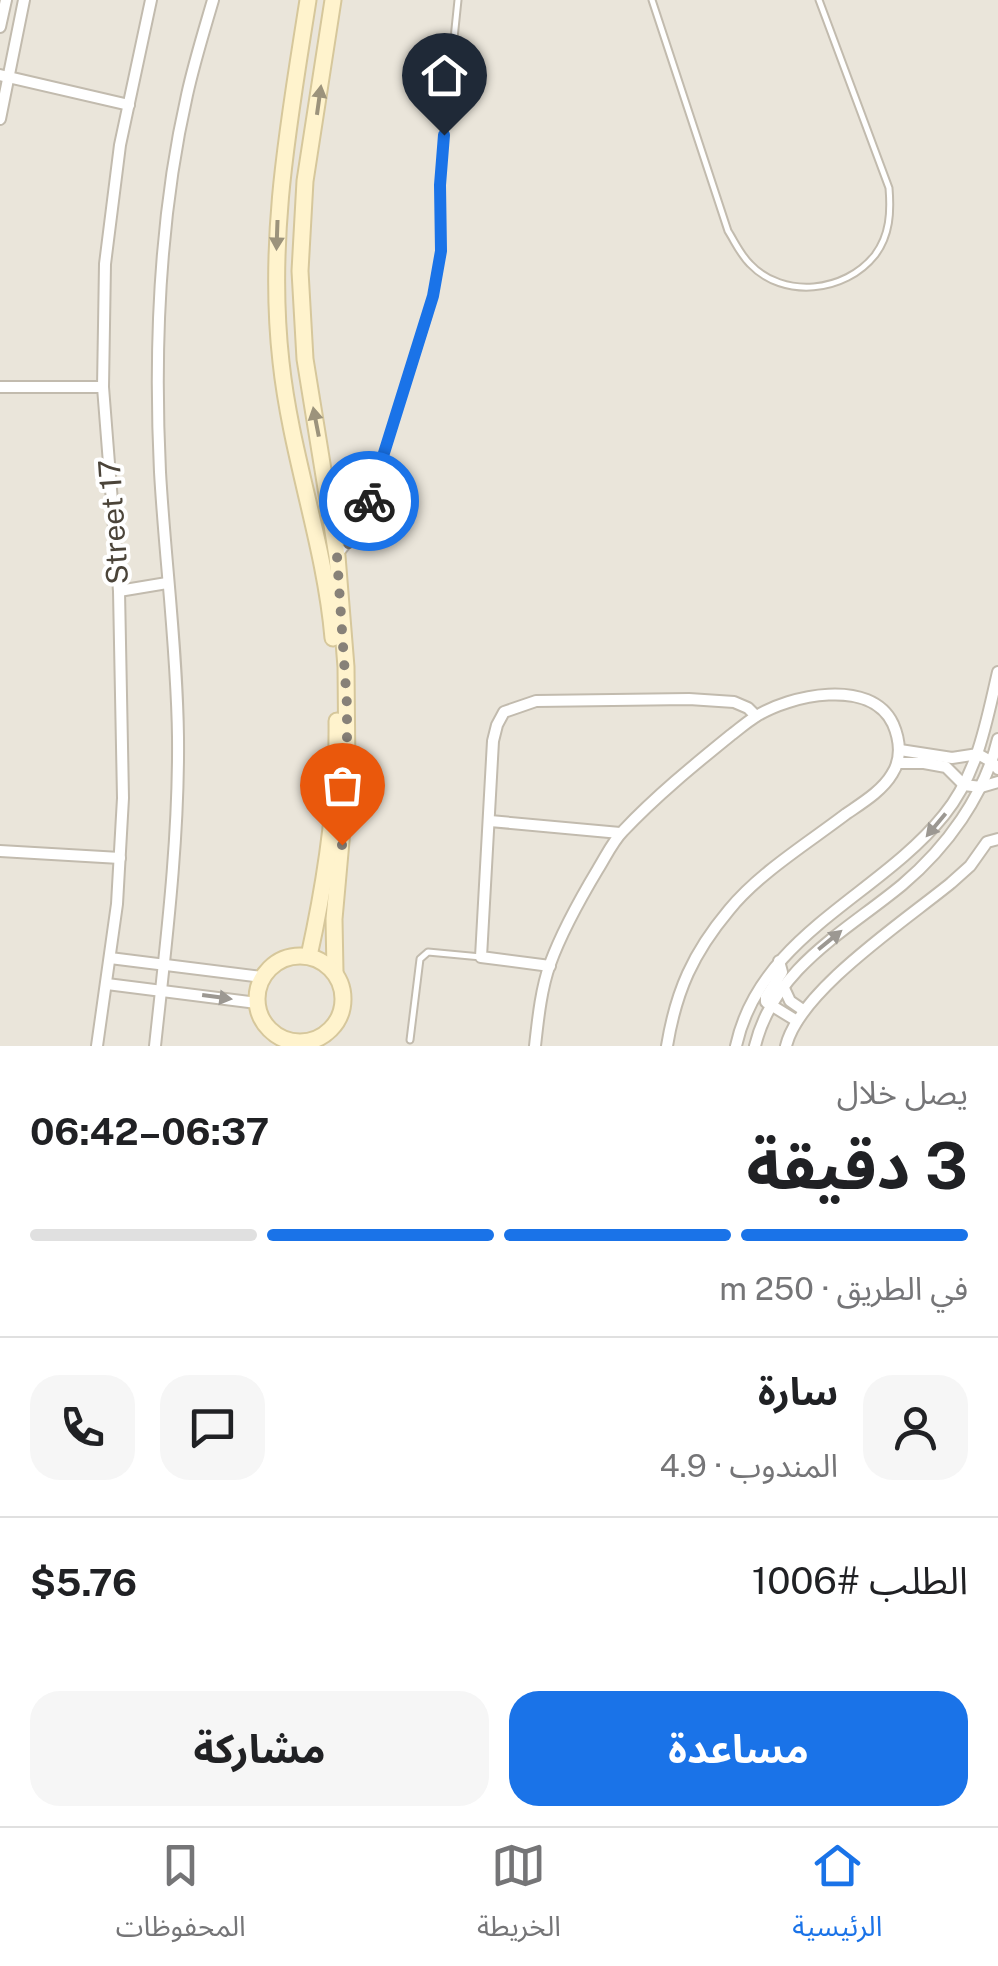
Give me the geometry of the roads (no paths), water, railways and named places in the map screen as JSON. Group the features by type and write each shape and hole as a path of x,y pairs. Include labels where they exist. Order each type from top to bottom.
{"main road":[{"path":"308,0 283,157 276,265 278,331 286,396 332,624 337,696 330,838 309,956"},
{"path":"334,0 305,182 300,271 305,359 337,556 346,667 348,740 334,919 335,972"},
{"path":"295,955 309,956 335,972 344,1001 331,1038 300,1044 270,1031 257,1003 262,977 271,966 295,955"}],"street":[{"path":"0,27 6,0"},
{"path":"0,119 4,76 24,0"},
{"name":"Street 17","path":"97,1046 120,858 124,742 103,305 114,184 152,0"},
{"path":"155,1046 172,902 178,789 176,676 160,470 158,320 174,170 187,96 212,0"},
{"path":"4,76 129,105"},
{"path":"0,387 104,387"},
{"path":"119,590 167,583"},
{"path":"736,1046 754,996 780,960 908,855 946,812 964,786 978,754 998,672"},
{"path":"535,1046 550,966 583,893 620,833 756,716 813,696 869,700 893,724 900,750 898,762 884,784 761,879 731,907 690,965 673,1010 667,1046"},
{"path":"550,966 480,957 493,741 504,712 536,701 689,699 734,702 756,716"},
{"path":"755,1046 760,1025 772,1004 809,957 902,885 948,838 995,766 998,739"},
{"path":"900,750 952,758 978,754 995,766"},
{"path":"898,762 946,766 964,786 998,782"},
{"path":"490,821 620,833"},
{"path":"786,1046 800,1016 832,980 951,884 987,842 998,839"},
{"path":"0,851 120,858"},
{"path":"110,958 262,977"},
{"path":"780,960 782,972 765,1000 800,1016"},
{"path":"107,984 257,1003"},
{"path":"783,986 800,1016"}],"lane":[{"path":"337,556 360,530 433,296 441,251 440,185 458,0"},
{"path":"652,0 728,231 752,266 769,278 790,286 815,288 860,270 876,253 887,231 890,211 889,188 819,0"},
{"path":"410,1040 423,954 480,957"}]}
